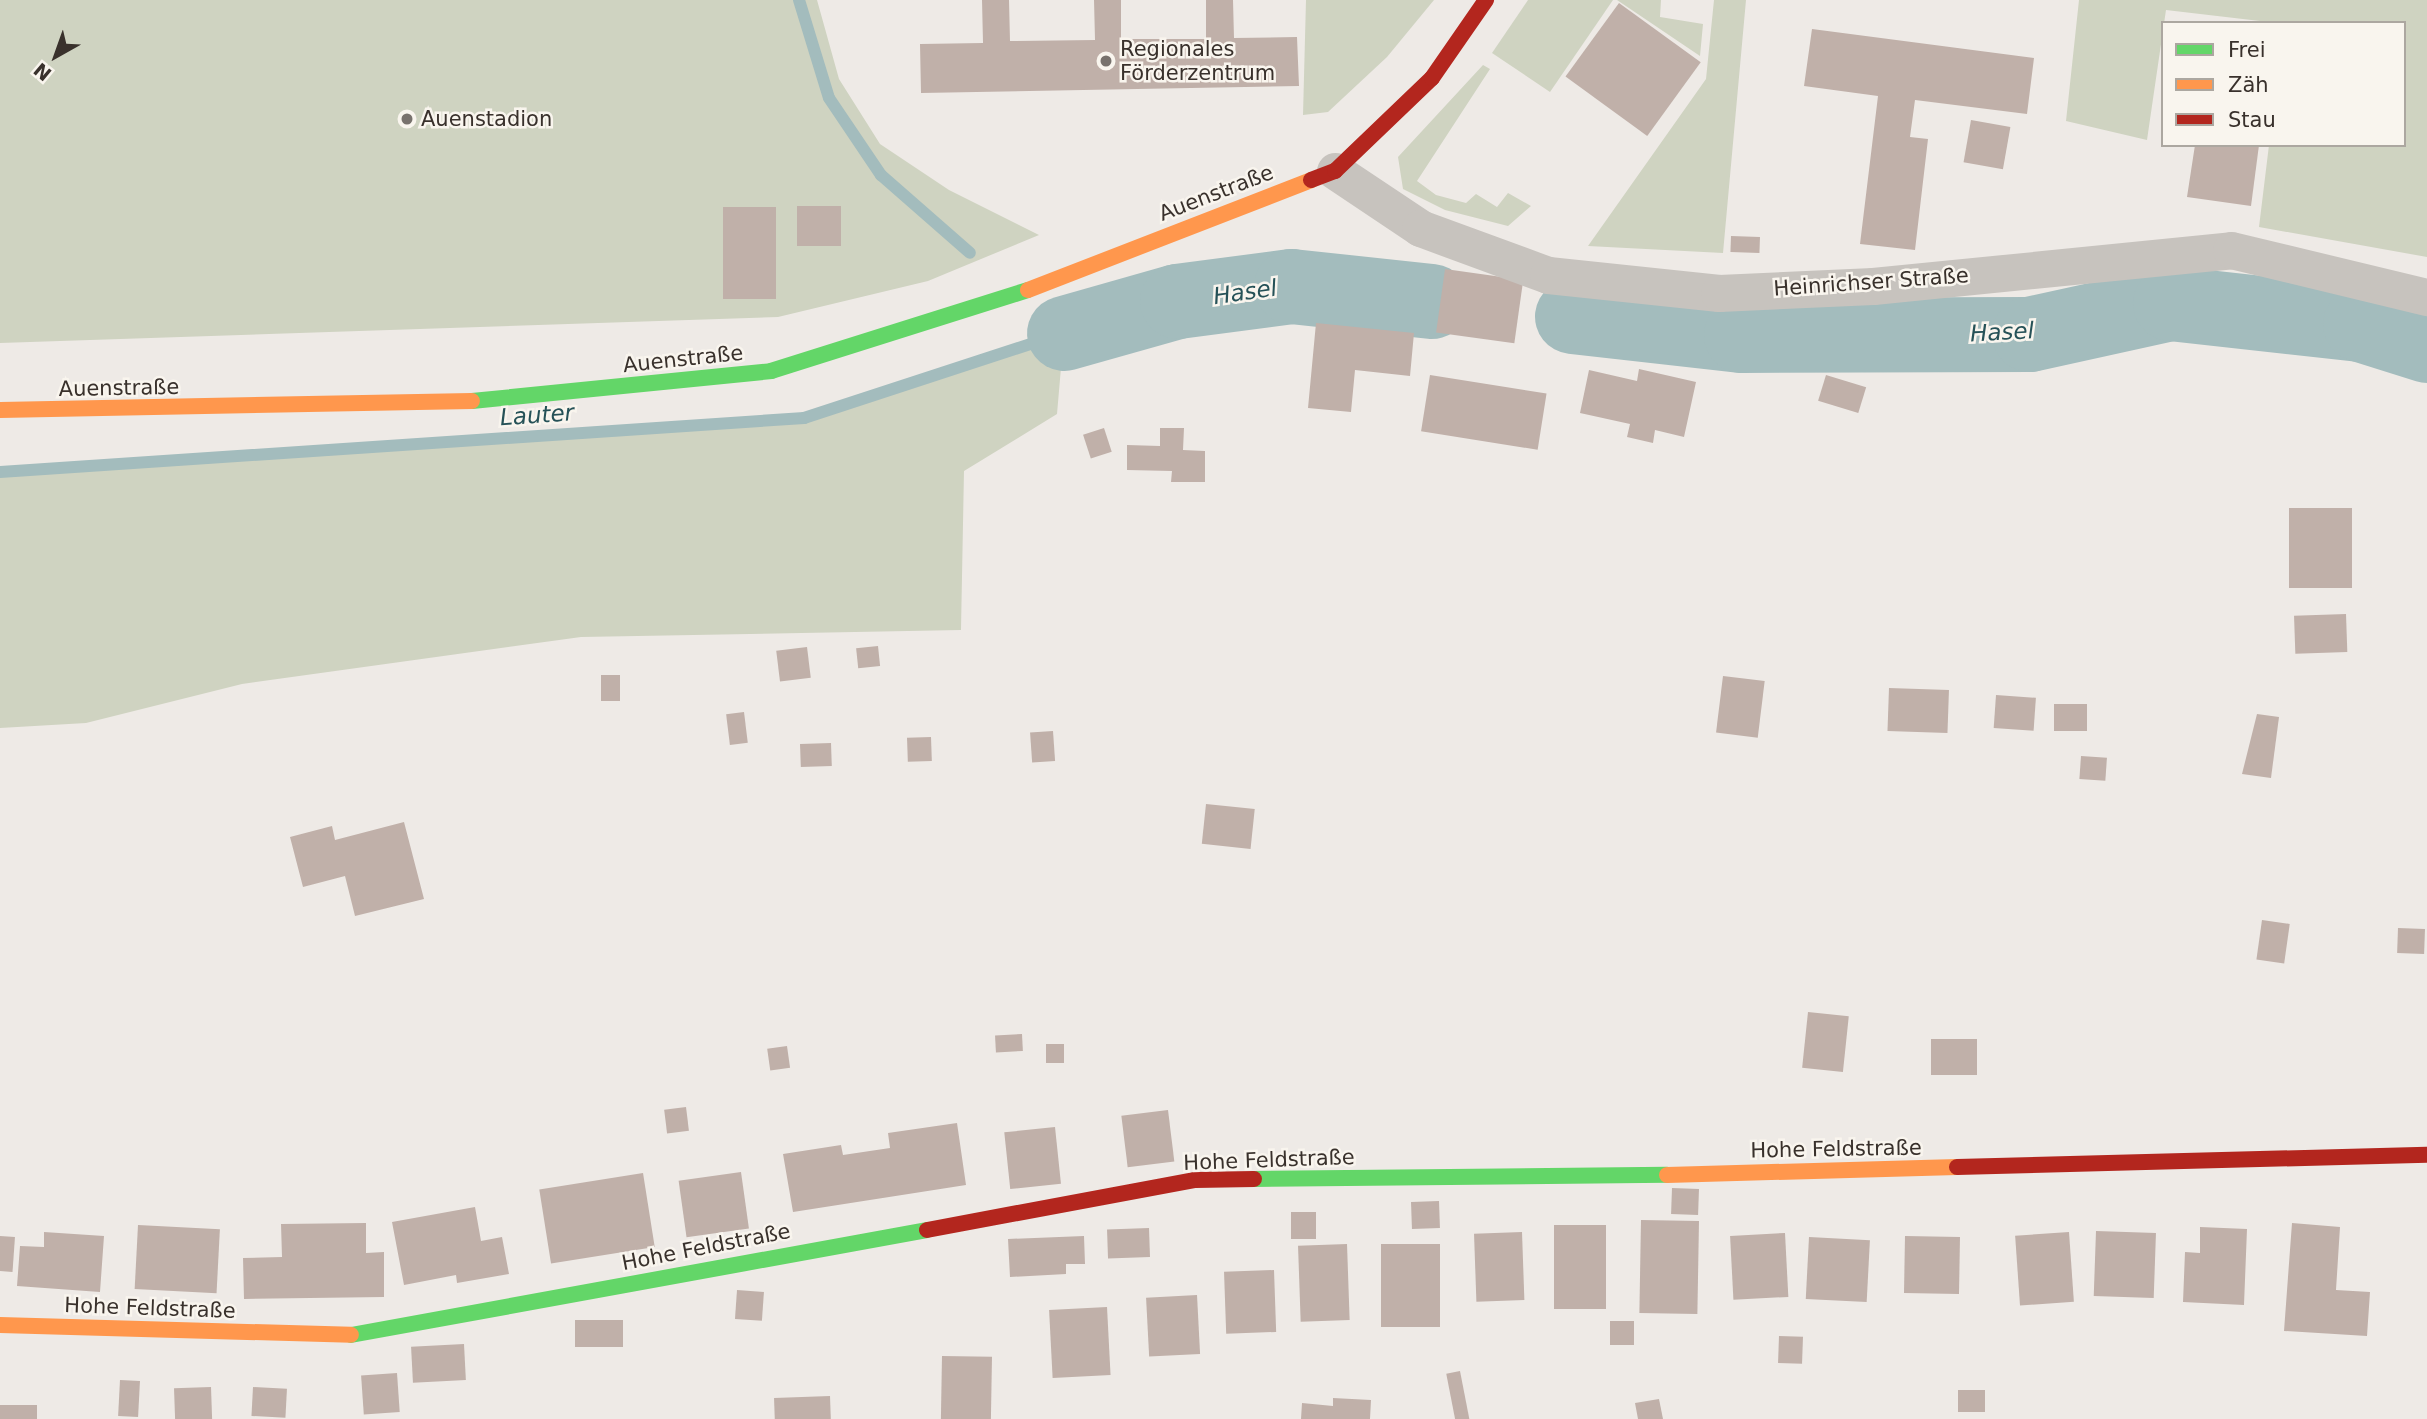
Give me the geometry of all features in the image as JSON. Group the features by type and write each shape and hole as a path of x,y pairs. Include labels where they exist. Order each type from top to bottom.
{"street":[{"path":"1335,171 1432,78 1486,0"},
{"name":"Heinrichser Straße","path":"1335,171 1420,228 1548,275 1719,293 1873,286 2231,250 2427,297"},
{"name":"Auenstraße","path":"0,410 424,406 771,371 985,307 1335,171"},
{"name":"Hohe Feldstraße","path":"0,1325 358,1335 1195,1180 1653,1175 2427,1155"}],"green space":[{"name":"Auenstadion","path":"0,0 817,0 839,79 880,144 949,190 1039,235 928,281 778,317 0,343"},
{"path":"1306,0 1434,0 1387,57 1328,112 1303,115"},
{"path":"1528,0 1613,0 1550,92 1492,53"},
{"path":"1617,0 1661,0 1660,17 1703,24 1700,56"},
{"path":"1714,0 1746,0 1723,253 1588,246 1706,79"},
{"path":"2079,0 2427,0 2427,257 2259,227 2269,147 2406,147 2406,21 2260,21 2166,10 2164,21 2161,21 2161,44 2147,140 2066,121"},
{"path":"1483,65 1490,69 1417,181 1436,195 1466,203 1476,194 1497,207 1508,193 1531,206 1508,226 1445,210 1403,189 1398,157"},
{"path":"1064,333 1057,414 964,471 961,630 581,637 242,684 86,723 0,728 0,472 804,418"}],"building":[{"path":"982,0 1009,0 1010,41 1095,40 1094,0 1121,0 1121,39 1206,39 1206,0 1233,0 1234,38 1297,37 1299,86 921,93 920,44 983,43"},
{"path":"1619,3 1701,62 1647,136 1566,77"},
{"path":"1812,29 2034,58 2027,114 1915,100 1910,137 1928,139 1915,250 1860,244 1878,96 1804,86"},
{"path":"1971,120 2010,127 2003,169 1964,162"},
{"path":"2195,147 2259,147 2251,206 2187,197"},
{"path":"797,206 841,206 841,246 797,246"},
{"path":"723,207 776,207 776,299 723,299"},
{"path":"1731,236 1760,237 1759,253 1730,252"},
{"path":"1445,269 1523,280 1514,343 1436,332"},
{"path":"1316,323 1414,333 1410,376 1355,370 1351,412 1308,408"},
{"path":"1639,369 1696,382 1684,437 1655,430 1653,443 1627,437 1630,424 1580,413 1589,370 1637,381"},
{"path":"1430,375 1547,393 1538,450 1421,431"},
{"path":"1826,375 1866,387 1858,413 1818,401"},
{"path":"1104,428 1112,452 1091,459 1083,435"},
{"path":"1160,428 1184,428 1183,450 1205,451 1205,482 1171,482 1172,471 1127,470 1127,445 1160,446"},
{"path":"2289,508 2352,508 2352,588 2289,588"},
{"path":"2346,614 2347,652 2295,654 2294,616"},
{"path":"878,646 880,666 858,668 856,648"},
{"path":"807,647 811,678 780,682 776,651"},
{"path":"601,675 620,675 620,701 601,701"},
{"path":"1723,676 1765,681 1758,738 1716,733"},
{"path":"1889,688 1949,690 1947,733 1887,731"},
{"path":"1996,695 2036,698 2034,731 1994,728"},
{"path":"2054,704 2087,704 2087,731 2054,731"},
{"path":"744,712 748,743 730,745 726,714"},
{"path":"2257,714 2279,717 2271,778 2242,774"},
{"path":"1053,731 1055,761 1032,763 1030,733"},
{"path":"931,737 932,761 908,762 907,738"},
{"path":"831,743 832,766 801,767 800,744"},
{"path":"2081,756 2107,758 2105,781 2079,779"},
{"path":"1206,804 1255,809 1251,849 1202,844"},
{"path":"404,822 424,899 355,916 345,876 303,887 290,837 332,826 335,840"},
{"path":"2262,920 2290,924 2284,964 2256,960"},
{"path":"2398,928 2425,929 2424,954 2397,953"},
{"path":"1808,1012 1849,1016 1843,1072 1802,1068"},
{"path":"1022,1034 1023,1051 996,1052 995,1035"},
{"path":"1931,1039 1977,1039 1977,1075 1931,1075"},
{"path":"1046,1044 1064,1044 1064,1063 1046,1063"},
{"path":"787,1046 790,1068 770,1071 767,1049"},
{"path":"686,1107 689,1131 667,1134 664,1110"},
{"path":"1168,1110 1174,1162 1128,1167 1121,1116"},
{"path":"957,1123 966,1185 793,1212 783,1154 841,1145 843,1155 890,1148 888,1133"},
{"path":"1055,1127 1061,1184 1010,1189 1004,1132"},
{"path":"741,1172 749,1228 687,1237 679,1181"},
{"path":"643,1173 655,1247 551,1264 539,1189"},
{"path":"1672,1188 1699,1189 1698,1215 1671,1214"},
{"path":"1439,1201 1440,1228 1412,1229 1411,1202"},
{"path":"475,1207 481,1241 502,1237 509,1274 457,1283 456,1275 404,1285 392,1222"},
{"path":"1291,1212 1316,1212 1316,1239 1291,1239"},
{"path":"1641,1220 1699,1221 1697,1314 1639,1313"},
{"path":"366,1223 366,1253 384,1252 384,1297 244,1299 243,1258 282,1257 281,1224"},
{"path":"2292,1223 2340,1227 2336,1290 2370,1292 2367,1336 2284,1331"},
{"path":"138,1225 220,1229 217,1293 135,1289"},
{"path":"1554,1225 1606,1225 1606,1309 1554,1309"},
{"path":"2200,1227 2247,1229 2244,1305 2183,1302 2185,1252 2200,1253"},
{"path":"1149,1228 1150,1257 1108,1258 1107,1229"},
{"path":"2096,1231 2156,1233 2154,1298 2094,1296"},
{"path":"44,1232 104,1236 100,1292 17,1286 20,1246 44,1247"},
{"path":"1522,1232 1524,1300 1476,1302 1474,1234"},
{"path":"2069,1232 2074,1302 2020,1306 2015,1236"},
{"path":"1785,1233 1788,1297 1733,1300 1730,1236"},
{"path":"0,1236 15,1237 13,1272 0,1271"},
{"path":"1084,1236 1085,1264 1066,1264 1066,1274 1010,1277 1008,1239"},
{"path":"1905,1236 1960,1237 1959,1294 1904,1293"},
{"path":"1809,1237 1870,1240 1867,1302 1806,1299"},
{"path":"1347,1244 1350,1320 1301,1322 1298,1246"},
{"path":"1381,1244 1440,1244 1440,1327 1381,1327"},
{"path":"1274,1270 1276,1332 1226,1334 1224,1272"},
{"path":"737,1290 764,1292 762,1321 735,1319"},
{"path":"1197,1295 1200,1354 1149,1357 1146,1298"},
{"path":"1107,1307 1111,1375 1053,1378 1049,1310"},
{"path":"575,1320 623,1320 623,1347 575,1347"},
{"path":"1610,1321 1634,1321 1634,1345 1610,1345"},
{"path":"1779,1336 1803,1337 1802,1364 1778,1363"},
{"path":"464,1344 466,1380 413,1383 411,1347"},
{"path":"942,1356 992,1357 991,1419 941,1419"},
{"path":"1460,1371 1469,1419 1455,1419 1446,1374"},
{"path":"397,1373 400,1412 364,1414 361,1376"},
{"path":"120,1380 140,1381 138,1417 118,1416"},
{"path":"211,1387 212,1419 175,1419 174,1388"},
{"path":"253,1387 287,1389 285,1418 251,1416"},
{"path":"1958,1390 1985,1390 1985,1412 1958,1412"},
{"path":"830,1396 831,1419 775,1419 774,1398"},
{"path":"1333,1398 1371,1400 1370,1419 1301,1419 1302,1403 1333,1406"},
{"path":"1659,1399 1663,1419 1638,1419 1635,1403"},
{"path":"0,1405 37,1405 37,1419 0,1419"}],"waterway":[{"name":"Hasel","path":"799,0 829,98 881,175 970,253"},
{"name":"Hasel","path":"1064,333 1177,301 1291,286 1431,301"},
{"name":"Hasel","path":"1572,316 1741,335 2029,334 2170,303 2360,324 2427,345"},
{"name":"Lauter","path":"0,472 804,418 1064,333"}],"traffic: fast":[{"path":"472,401 771,371 1028,290"},
{"path":"1254,1179 1667,1175"},
{"path":"351,1335 927,1230"}],"traffic: slow":[{"path":"1028,290 1311,180"},
{"path":"0,410 472,401"},
{"path":"1667,1175 1957,1167"},
{"path":"0,1325 351,1335"}],"traffic: jam":[{"path":"1311,180 1335,171 1432,78 1486,0"},
{"path":"1957,1167 2427,1155"},
{"path":"927,1230 1195,1180 1254,1179"}],"place":[{"name":"Regionales Förderzentrum","path":"1106,61"},
{"name":"Auenstadion","path":"407,119"}]}
